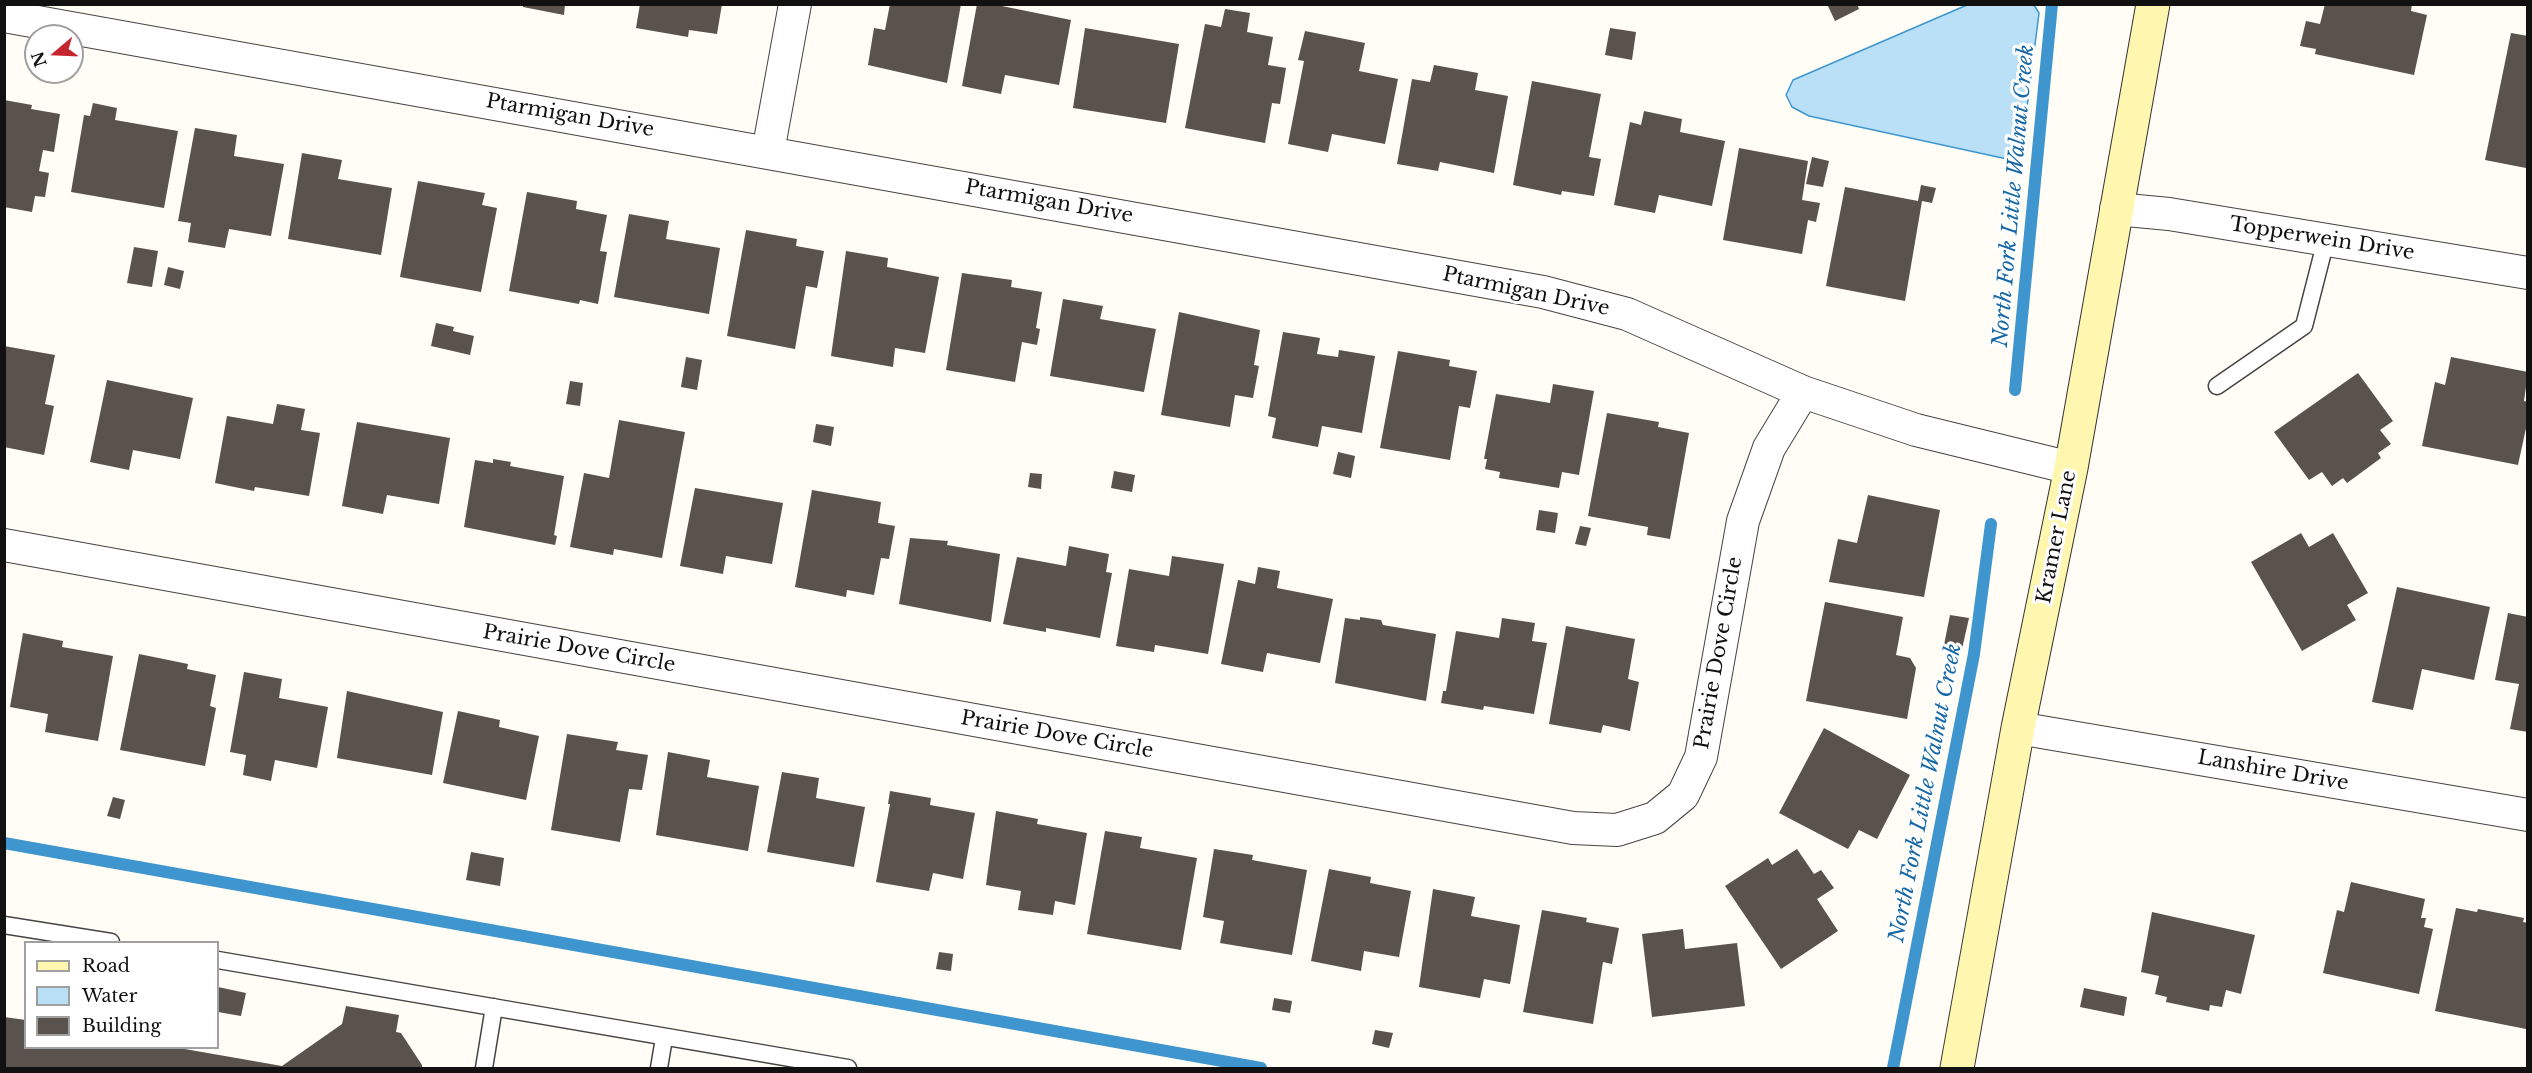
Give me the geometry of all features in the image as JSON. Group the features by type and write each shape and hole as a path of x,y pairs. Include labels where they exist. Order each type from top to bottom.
{"street":[{"path":"768,152 795,4"},
{"name":"Kramer Lane","path":"1957,1068 2018,728 2071,468 2153,4"},
{"name":"Ptarmigan Drive","path":"4,16 1543,292 1627,314 1803,392 1916,430 2071,468"},
{"name":"Topperwein Drive","path":"2116,208 2169,214 2528,273"},
{"name":"Prairie Dove Circle","path":"4,545 1574,828 1617,830 1655,818 1683,795 1701,757 1743,521 1769,448 1803,392"},
{"name":"Lanshire Drive","path":"2018,728 2528,815"}],"lane":[{"path":"2217,386 2304,326 2326,240"},
{"path":"4,925 105,941"},
{"path":"219,960 848,1068"},
{"path":"484,1068 494,1007"},
{"path":"659,1068 664,1038"}],"water":[{"path":"1967,5 2034,5 2039,13 2023,139 2007,159 1809,116 1792,107 1786,95 1793,80"}],"building":[{"path":"523,4 565,4 564,15 523,7"},
{"path":"640,4 722,4 717,34 689,30 688,37 636,28"},
{"path":"890,4 961,4 947,83 868,65 874,28 885,30"},
{"path":"977,4 992,4 1071,20 1059,85 1005,75 1001,94 962,86"},
{"path":"1827,4 1857,4 1859,9 1835,21"},
{"path":"2325,4 2412,4 2411,11 2427,15 2414,75 2315,54 2316,49 2300,46 2306,21 2320,24"},
{"path":"1225,9 1250,13 1247,32 1273,37 1268,65 1286,68 1280,104 1272,103 1265,143 1185,128 1205,24 1221,27"},
{"path":"1085,28 1179,44 1166,123 1073,108"},
{"path":"1610,28 1636,32 1632,60 1605,55"},
{"path":"1305,31 1365,43 1359,71 1398,79 1385,144 1332,134 1328,152 1288,144 1304,61 1298,60"},
{"path":"2511,33 2528,36 2526,168 2485,160"},
{"path":"1434,65 1478,73 1475,90 1508,96 1494,173 1440,162 1438,171 1397,164 1412,79 1430,82"},
{"path":"1532,81 1601,94 1589,157 1601,159 1594,196 1562,191 1561,195 1513,185"},
{"path":"4,100 32,105 31,109 60,114 54,152 43,150 39,171 49,173 45,197 35,196 32,212 4,207"},
{"path":"93,103 117,108 115,120 178,131 164,208 71,192 84,115 90,116"},
{"path":"1644,111 1682,119 1680,132 1725,141 1712,206 1659,195 1655,213 1614,205 1630,122 1641,125"},
{"path":"195,128 237,135 234,156 284,164 271,236 229,229 225,248 188,242 191,223 178,221"},
{"path":"1739,148 1808,161 1802,200 1820,203 1816,222 1808,220 1802,254 1723,240"},
{"path":"302,153 342,160 338,179 392,188 381,255 288,239"},
{"path":"1812,157 1829,161 1823,187 1806,184"},
{"path":"418,181 485,193 482,205 497,208 481,292 400,277"},
{"path":"1921,185 1936,188 1932,203 1922,201 1905,301 1826,286 1845,187 1918,201"},
{"path":"527,192 577,201 576,209 607,215 600,251 607,252 598,304 580,300 579,304 509,291"},
{"path":"629,214 669,221 666,239 720,248 709,314 614,297"},
{"path":"746,230 797,239 796,246 824,251 817,288 806,286 795,349 727,336"},
{"path":"134,247 158,251 152,287 127,283"},
{"path":"846,251 888,258 887,267 939,277 925,353 895,348 893,367 831,356"},
{"path":"168,267 184,271 180,289 164,285"},
{"path":"962,273 1012,280 1011,287 1042,292 1036,328 1040,329 1037,345 1022,342 1015,382 946,370"},
{"path":"1063,299 1103,306 1100,319 1156,329 1144,392 1050,376"},
{"path":"1179,312 1260,330 1254,365 1259,366 1253,398 1235,395 1230,427 1161,415"},
{"path":"436,323 454,327 453,331 474,336 470,355 431,346"},
{"path":"1283,332 1320,338 1317,354 1338,357 1339,350 1375,356 1362,433 1322,426 1318,447 1272,438 1276,418 1268,416"},
{"path":"4,346 55,355 45,404 54,406 44,455 4,447"},
{"path":"1398,351 1450,360 1449,366 1477,371 1470,408 1459,406 1450,460 1380,448"},
{"path":"686,357 702,360 697,390 681,387"},
{"path":"2451,357 2528,372 2524,401 2528,402 2528,419 2518,465 2422,446 2435,382 2445,385"},
{"path":"2358,373 2393,421 2380,430 2391,444 2378,453 2381,458 2347,483 2343,478 2332,486 2322,472 2309,480 2274,432"},
{"path":"107,380 193,398 180,459 133,450 129,470 90,462"},
{"path":"570,381 583,383 580,406 566,404"},
{"path":"1553,384 1594,391 1579,475 1562,472 1559,488 1499,478 1500,472 1485,469 1487,459 1484,459 1496,394 1550,403"},
{"path":"277,404 305,409 301,430 320,433 309,496 255,487 254,491 215,483 227,416 273,424"},
{"path":"1607,413 1659,422 1658,427 1689,433 1670,539 1647,535 1648,527 1588,516"},
{"path":"619,420 685,432 662,558 614,549 613,555 570,547 584,473 609,478"},
{"path":"357,422 450,438 439,504 387,495 383,514 342,506"},
{"path":"816,424 834,427 831,446 813,442"},
{"path":"1338,452 1355,456 1351,478 1333,474"},
{"path":"493,459 511,462 510,466 564,476 554,535 557,536 555,545 464,527 475,460 493,463"},
{"path":"1114,471 1135,475 1132,492 1111,488"},
{"path":"1030,473 1042,474 1041,489 1028,487"},
{"path":"695,488 783,503 772,564 726,556 723,574 680,566"},
{"path":"812,490 881,502 878,523 895,526 889,559 881,558 874,595 847,590 846,597 795,587"},
{"path":"1868,495 1940,510 1924,597 1829,582 1838,539 1857,543"},
{"path":"1539,510 1558,513 1555,533 1536,530"},
{"path":"1580,526 1591,528 1586,546 1575,544"},
{"path":"2301,533 2309,547 2333,533 2368,593 2347,605 2356,620 2302,651 2251,562"},
{"path":"910,538 948,541 947,545 1000,554 991,622 899,604"},
{"path":"1069,546 1109,554 1106,572 1112,573 1100,638 1046,628 1046,632 1003,624 1017,557 1066,566"},
{"path":"1172,556 1224,564 1208,654 1155,645 1154,652 1116,646 1129,569 1169,576"},
{"path":"1258,567 1280,571 1277,588 1333,599 1320,663 1267,653 1263,672 1221,664 1238,580 1255,584"},
{"path":"2397,587 2490,607 2474,680 2422,669 2413,710 2372,702"},
{"path":"1825,602 1903,617 1896,655 1910,658 1916,668 1907,719 1806,701"},
{"path":"2508,613 2528,617 2528,732 2510,729 2519,684 2495,680"},
{"path":"1950,615 1969,618 1962,649 1944,645"},
{"path":"1360,617 1381,620 1383,625 1436,634 1426,701 1335,683 1345,618 1360,620"},
{"path":"1502,618 1535,623 1532,641 1547,643 1534,714 1484,706 1483,710 1441,703 1443,691 1446,691 1456,631 1499,638"},
{"path":"1566,626 1635,639 1628,679 1639,682 1630,731 1603,725 1601,733 1549,724"},
{"path":"23,633 63,641 62,647 113,656 98,741 45,732 48,714 10,707"},
{"path":"139,654 188,664 187,669 216,675 210,706 216,708 205,766 120,750"},
{"path":"244,672 282,679 279,698 328,707 317,768 275,760 271,781 243,775 246,755 230,752"},
{"path":"347,691 443,712 432,775 337,758"},
{"path":"458,711 500,720 499,727 539,736 526,800 443,783"},
{"path":"1824,728 1910,775 1877,839 1859,830 1848,849 1779,813"},
{"path":"567,734 618,742 616,750 648,755 642,790 629,789 620,842 551,830"},
{"path":"668,752 710,760 707,777 759,786 748,851 656,835"},
{"path":"782,772 819,778 816,798 865,807 854,867 767,852"},
{"path":"890,791 931,798 930,805 975,813 963,879 933,873 929,891 876,882 890,804 888,804"},
{"path":"113,797 125,800 120,819 107,816"},
{"path":"996,811 1038,819 1037,824 1087,833 1075,905 1055,901 1053,915 1018,910 1021,891 986,885"},
{"path":"1105,831 1142,837 1140,848 1197,858 1181,950 1087,934"},
{"path":"1214,849 1253,855 1252,860 1307,870 1292,955 1220,943 1224,921 1203,917"},
{"path":"1797,849 1814,874 1821,870 1834,888 1817,899 1838,931 1781,969 1725,886 1768,858 1772,865"},
{"path":"471,852 504,858 500,886 466,880"},
{"path":"1329,869 1371,877 1370,883 1411,891 1399,957 1364,951 1361,971 1311,961"},
{"path":"2351,882 2425,899 2421,918 2426,918 2424,927 2433,929 2419,994 2323,973 2337,910 2344,912"},
{"path":"1433,889 1475,897 1471,916 1520,925 1510,984 1484,979 1480,998 1419,987"},
{"path":"2456,908 2477,912 2478,909 2524,918 2523,922 2528,923 2526,1029 2435,1011"},
{"path":"1542,910 1587,918 1586,922 1619,928 1612,964 1603,962 1593,1024 1523,1012"},
{"path":"2152,912 2255,935 2241,994 2226,990 2222,1007 2210,1005 2209,1011 2166,1002 2167,997 2155,994 2159,976 2141,972"},
{"path":"1683,929 1685,949 1737,943 1745,1006 1652,1017 1642,934"},
{"path":"939,952 953,954 951,971 936,969"},
{"path":"219,987 246,993 241,1016 219,1012"},
{"path":"2084,988 2127,997 2124,1016 2080,1007"},
{"path":"1274,998 1292,1001 1290,1013 1272,1010"},
{"path":"346,1006 399,1015 396,1032 401,1033 422,1068 4,1068 4,1017 24,1020 24,1049 185,1049 282,1066 342,1024"},
{"path":"1375,1030 1393,1033 1389,1048 1372,1044"}],"waterway":[{"name":"North Fork Little Walnut Creek","path":"2015,390 2052,4"},
{"name":"North Fork Little Walnut Creek","path":"1893,1068 1974,654 1991,524"},
{"path":"4,843 1261,1068"}]}
